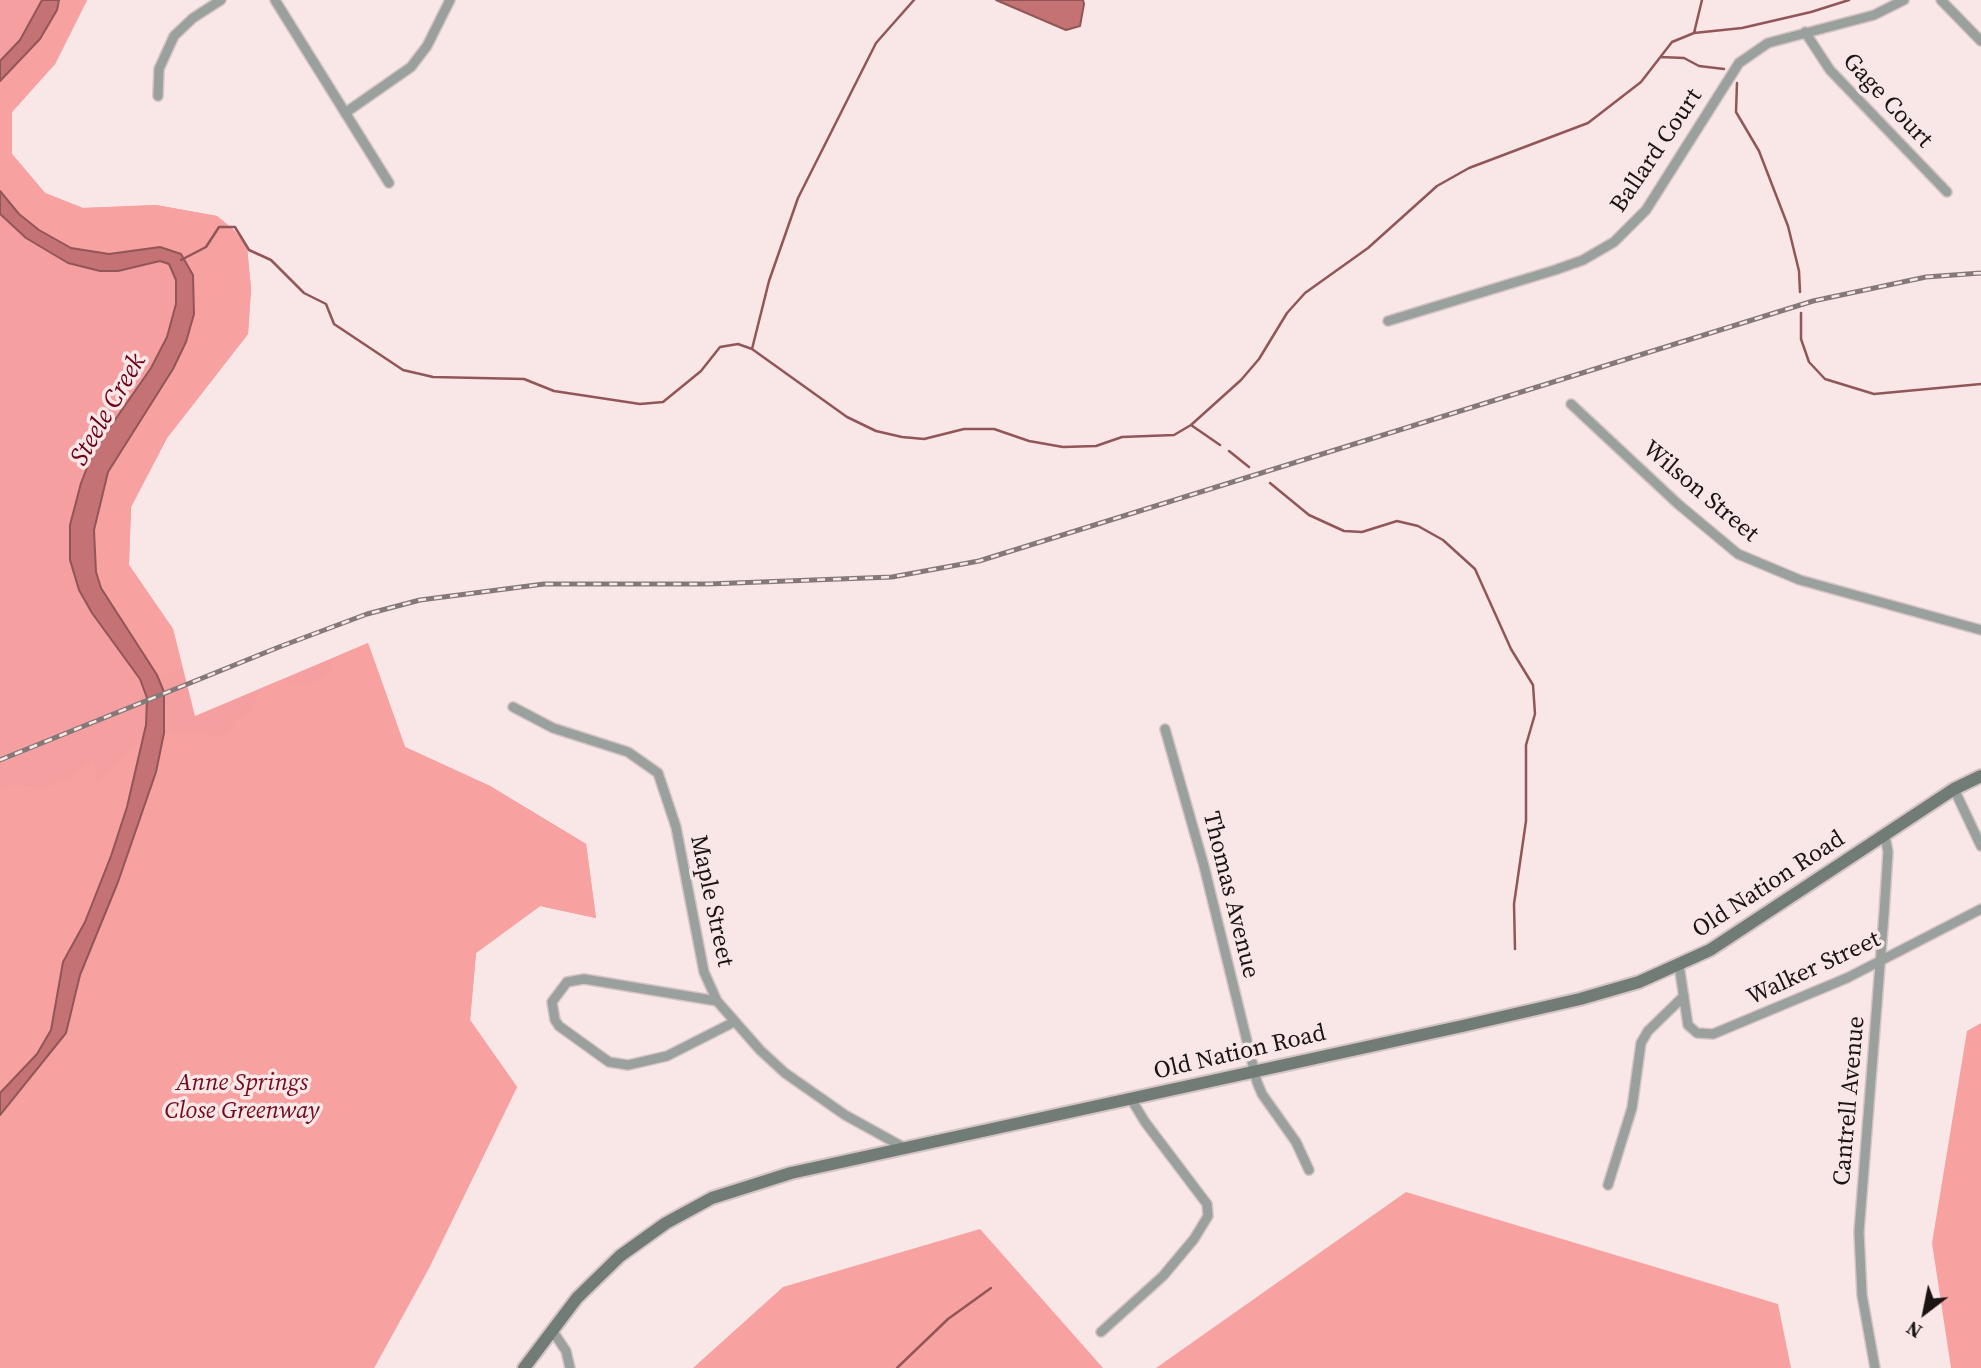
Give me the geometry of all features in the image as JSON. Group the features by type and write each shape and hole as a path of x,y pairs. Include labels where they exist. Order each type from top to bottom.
{"main road":[{"name":"Old Nation Road","path":"524,1368 595,1278 620,1256 687,1210 743,1186 903,1147 1580,999 1679,965 1740,931 1954,789 1981,776"}],"street":[{"path":"158,96 159,69 174,36 193,18 221,0"},
{"path":"275,0 388,183"},
{"path":"345,113 411,67 427,46 450,0"},
{"name":"Ballard Court","path":"1388,320 1555,270 1583,260 1614,242 1646,210 1739,62 1768,43 1874,15 1904,0"},
{"path":"1941,0 1981,41"},
{"name":"Gage Court","path":"1805,32 1830,70 1947,192"},
{"name":"Wilson Street","path":"1571,404 1678,504 1738,554 1800,580 1981,630"},
{"name":"Maple Street","path":"513,707 553,728 628,752 657,773 676,827 702,965 717,1000 734,1022 785,1073 845,1115 890,1137 903,1147"},
{"name":"Thomas Avenue","path":"1166,729 1262,1094 1296,1142 1309,1170"},
{"path":"1954,789 1981,846"},
{"name":"Cantrell Avenue","path":"1875,1368 1862,1295 1859,1232 1888,852 1885,836"},
{"name":"Walker Street","path":"1679,965 1686,1019 1691,1029 1713,1034 1812,994 1981,909"},
{"path":"717,1000 584,979 567,982 552,1002 555,1020 559,1026 609,1062 628,1065 667,1056 734,1022"},
{"path":"1608,1185 1632,1108 1641,1043 1648,1031 1684,996"},
{"path":"1101,1332 1163,1276 1194,1240 1208,1216 1207,1204 1145,1122 1131,1098"},
{"path":"552,1330 566,1351 570,1368"}],"green space":[{"name":"Anne Springs Close Greenway","path":"0,0 87,0 55,64 12,112 12,154 45,193 83,208 156,205 217,216 235,231 247,247 251,289 248,334 167,438 131,507 129,565 173,629 195,716 368,643 405,747 490,786 586,844 596,918 540,906 476,953 470,1020 517,1087 429,1268 374,1368 0,1368"},
{"path":"59,0 87,0 55,64 12,112 12,154 45,193 83,208 156,205 217,216 235,231 247,247 251,289 248,334 167,438 131,507 129,565 173,629 182,666 170,674 160,675 101,588 96,572 94,530 108,473 173,369 193,275 160,247 109,254 71,248 39,230 19,214 0,191 0,81 18,64 57,10"},
{"name":"Anne Springs Close Greenway","path":"368,643 405,747 490,786 586,844 596,918 540,906 476,953 470,1020 517,1087 429,1268 374,1368 0,1368 0,1115 66,1033 80,975 118,882 156,773 164,733 189,730 218,736 230,729 235,720 247,712 264,687 284,679 296,684 322,680 331,669 333,658"},
{"path":"143,739 127,807 111,856 84,922 63,962 51,1030 37,1054 0,1093 0,789 10,785 48,787 68,778 92,760 96,765 95,787"},
{"path":"1981,1023 1981,1368 1951,1368 1932,1243 1967,1031"},
{"path":"1406,1192 1778,1304 1791,1368 1156,1368"},
{"path":"980,1229 1103,1368 693,1368 783,1287"}],"shaded area":[{"path":"42,0 59,0 57,10 40,39 0,81 0,61 20,40"},
{"path":"996,0 1083,0 1084,4 1080,26 1066,30"},
{"path":"0,191 19,214 39,230 71,248 109,254 160,247 181,254 193,275 194,314 186,342 173,369 108,472 94,530 96,572 101,588 157,675 164,692 164,733 156,772 118,882 80,975 66,1033 0,1115 0,1093 37,1054 51,1030 63,962 85,922 111,856 127,807 146,725 147,698 140,679 92,613 79,590 70,560 70,525 81,483 94,450 151,368 167,337 176,304 176,280 169,264 160,261 118,271 100,271 68,263 26,238 0,214"}],"waterway":[{"path":"752,349 769,281 798,198 876,43 914,0"},
{"path":"1694,33 1702,0"},
{"path":"181,260 206,247 219,227 235,227 249,250 271,260 304,293 326,304 334,324 403,370 433,377 524,379 554,391 640,404 663,402 701,371 720,347 738,344 752,349 847,417 876,431 902,437 924,439 964,429 994,429 1029,441 1063,447 1096,446 1122,437 1174,435 1191,425 1241,380 1259,359 1287,313 1305,293 1368,248 1437,186 1469,168 1588,123 1641,82 1672,42 1694,33 1742,28 1849,0"},
{"path":"1661,57 1684,58 1699,66 1724,69"},
{"path":"1737,83 1736,112 1759,151 1788,226 1799,271 1800,292"},
{"path":"1801,313 1801,339 1809,362 1825,379 1874,394 1981,384"},
{"path":"1191,425 1220,445"},
{"path":"1229,451 1249,467"},
{"path":"1270,483 1309,515 1344,531 1362,532 1397,521 1418,526 1443,540 1475,569 1511,649 1533,685 1535,714 1526,745 1526,821 1514,904 1515,949"},
{"path":"897,1368 948,1319 991,1288"}],"railway":[{"path":"0,760 279,647 367,614 420,600 544,584 708,584 892,577 979,561 1813,301 1926,277 1981,273"}],"water label":[{"name":"Steele Creek","path":"109,410"}]}
